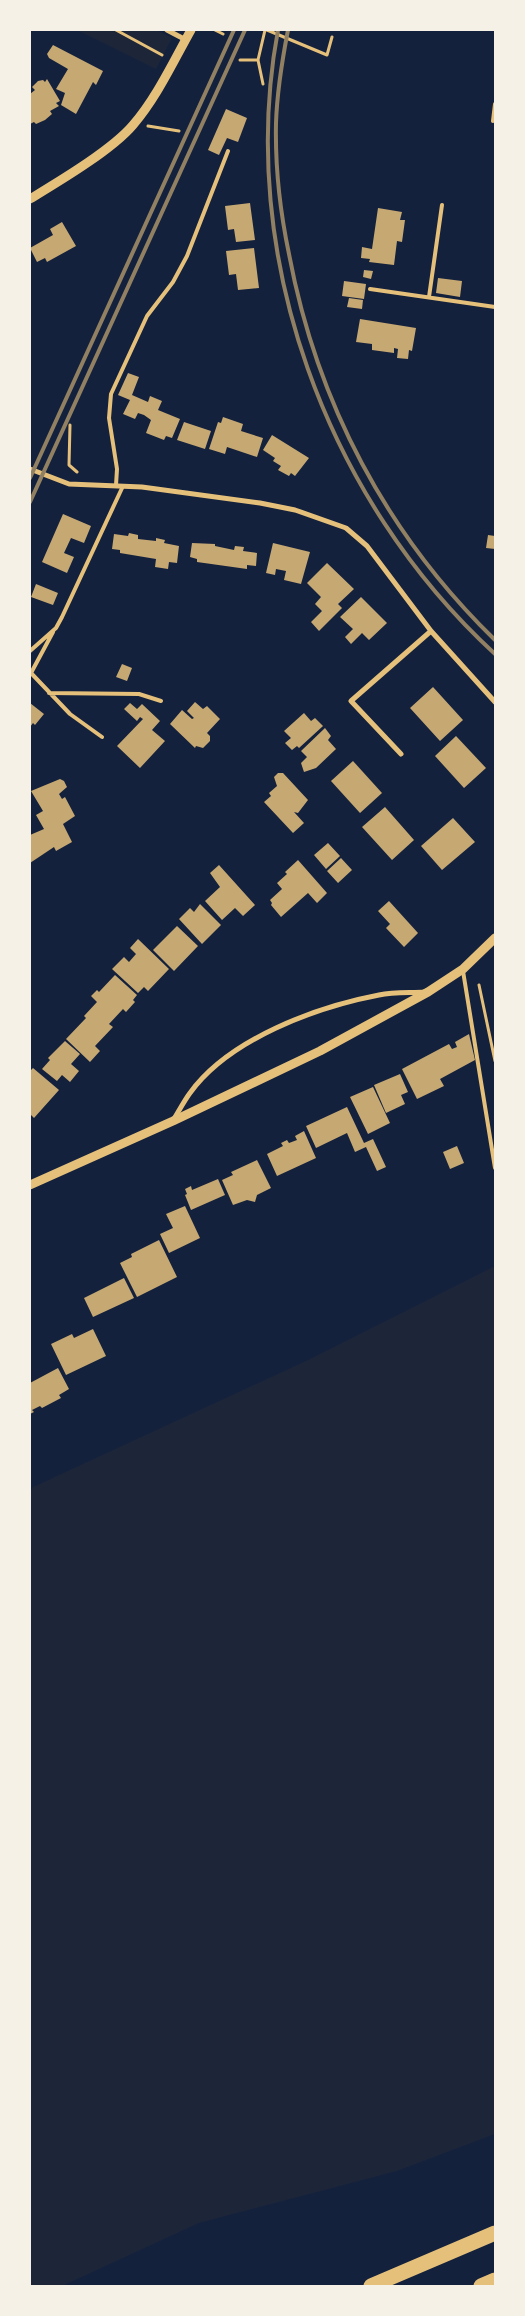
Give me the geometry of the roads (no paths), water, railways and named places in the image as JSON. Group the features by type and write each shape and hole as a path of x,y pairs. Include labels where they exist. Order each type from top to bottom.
{"highway":[{"path":"371,2286 495,2234"},
{"path":"481,2286 495,2280"}],"street":[{"path":"167,30 186,40"},
{"path":"30,199 111,144 132,126 175,60 191,30"},
{"path":"30,469 69,484 116,485 171,490 269,505 318,516 346,528 367,546 431,631 495,702"},
{"path":"401,754 351,701 431,631"},
{"path":"30,1185 173,1121 320,1051 428,992 463,969 495,938"},
{"path":"173,1121 190,1092 221,1062 251,1042 295,1020 338,1005 381,994 428,992"}],"lane":[{"path":"493,121 495,104"},
{"path":"116,485 117,470 109,418 111,394 147,316 173,282 187,256 228,151"},
{"path":"429,297 442,205"},
{"path":"370,289 495,307"},
{"path":"102,737 70,714 31,673 56,628 123,486"},
{"path":"30,651 56,628"},
{"path":"49,693 139,694 161,701"},
{"path":"463,969 495,1168"}],"railway":[{"path":"30,478 234,30"},
{"path":"30,502 245,30"},
{"path":"278,30 268,115 271,201 284,286 308,369 341,448 384,523 436,592 495,654"},
{"path":"288,30 280,76 276,156 283,222 289,254 301,309 318,362 338,414 362,463 390,511 421,556 456,599 495,640"}]}
